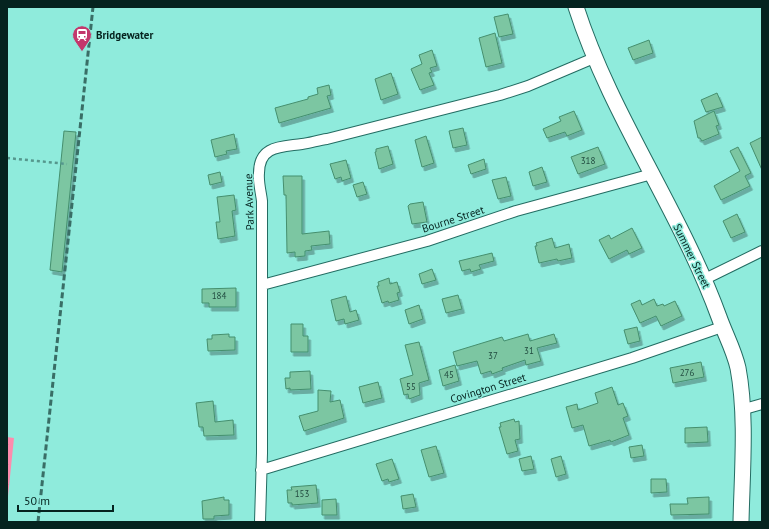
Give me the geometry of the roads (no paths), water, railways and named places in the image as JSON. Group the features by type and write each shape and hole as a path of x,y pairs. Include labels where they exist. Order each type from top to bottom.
{"main road":[{"name":"Summer Street","path":"576,7 594,58 705,279 738,367 741,410 741,522"}],"street":[{"name":"Park Avenue","path":"260,522 262,201 258,173 261,160 271,149 280,146 303,144 327,139 500,95 539,82 594,58"},
{"name":"Bourne Street","path":"262,284 426,241 516,211 652,174"},
{"path":"705,279 762,251"},
{"name":"Covington Street","path":"261,470 632,358 722,326"},
{"path":"741,410 762,404"}],"railway":[{"path":"38,522 93,7"}],"place":[{"name":"Bridgewater","path":"82,52"}]}
